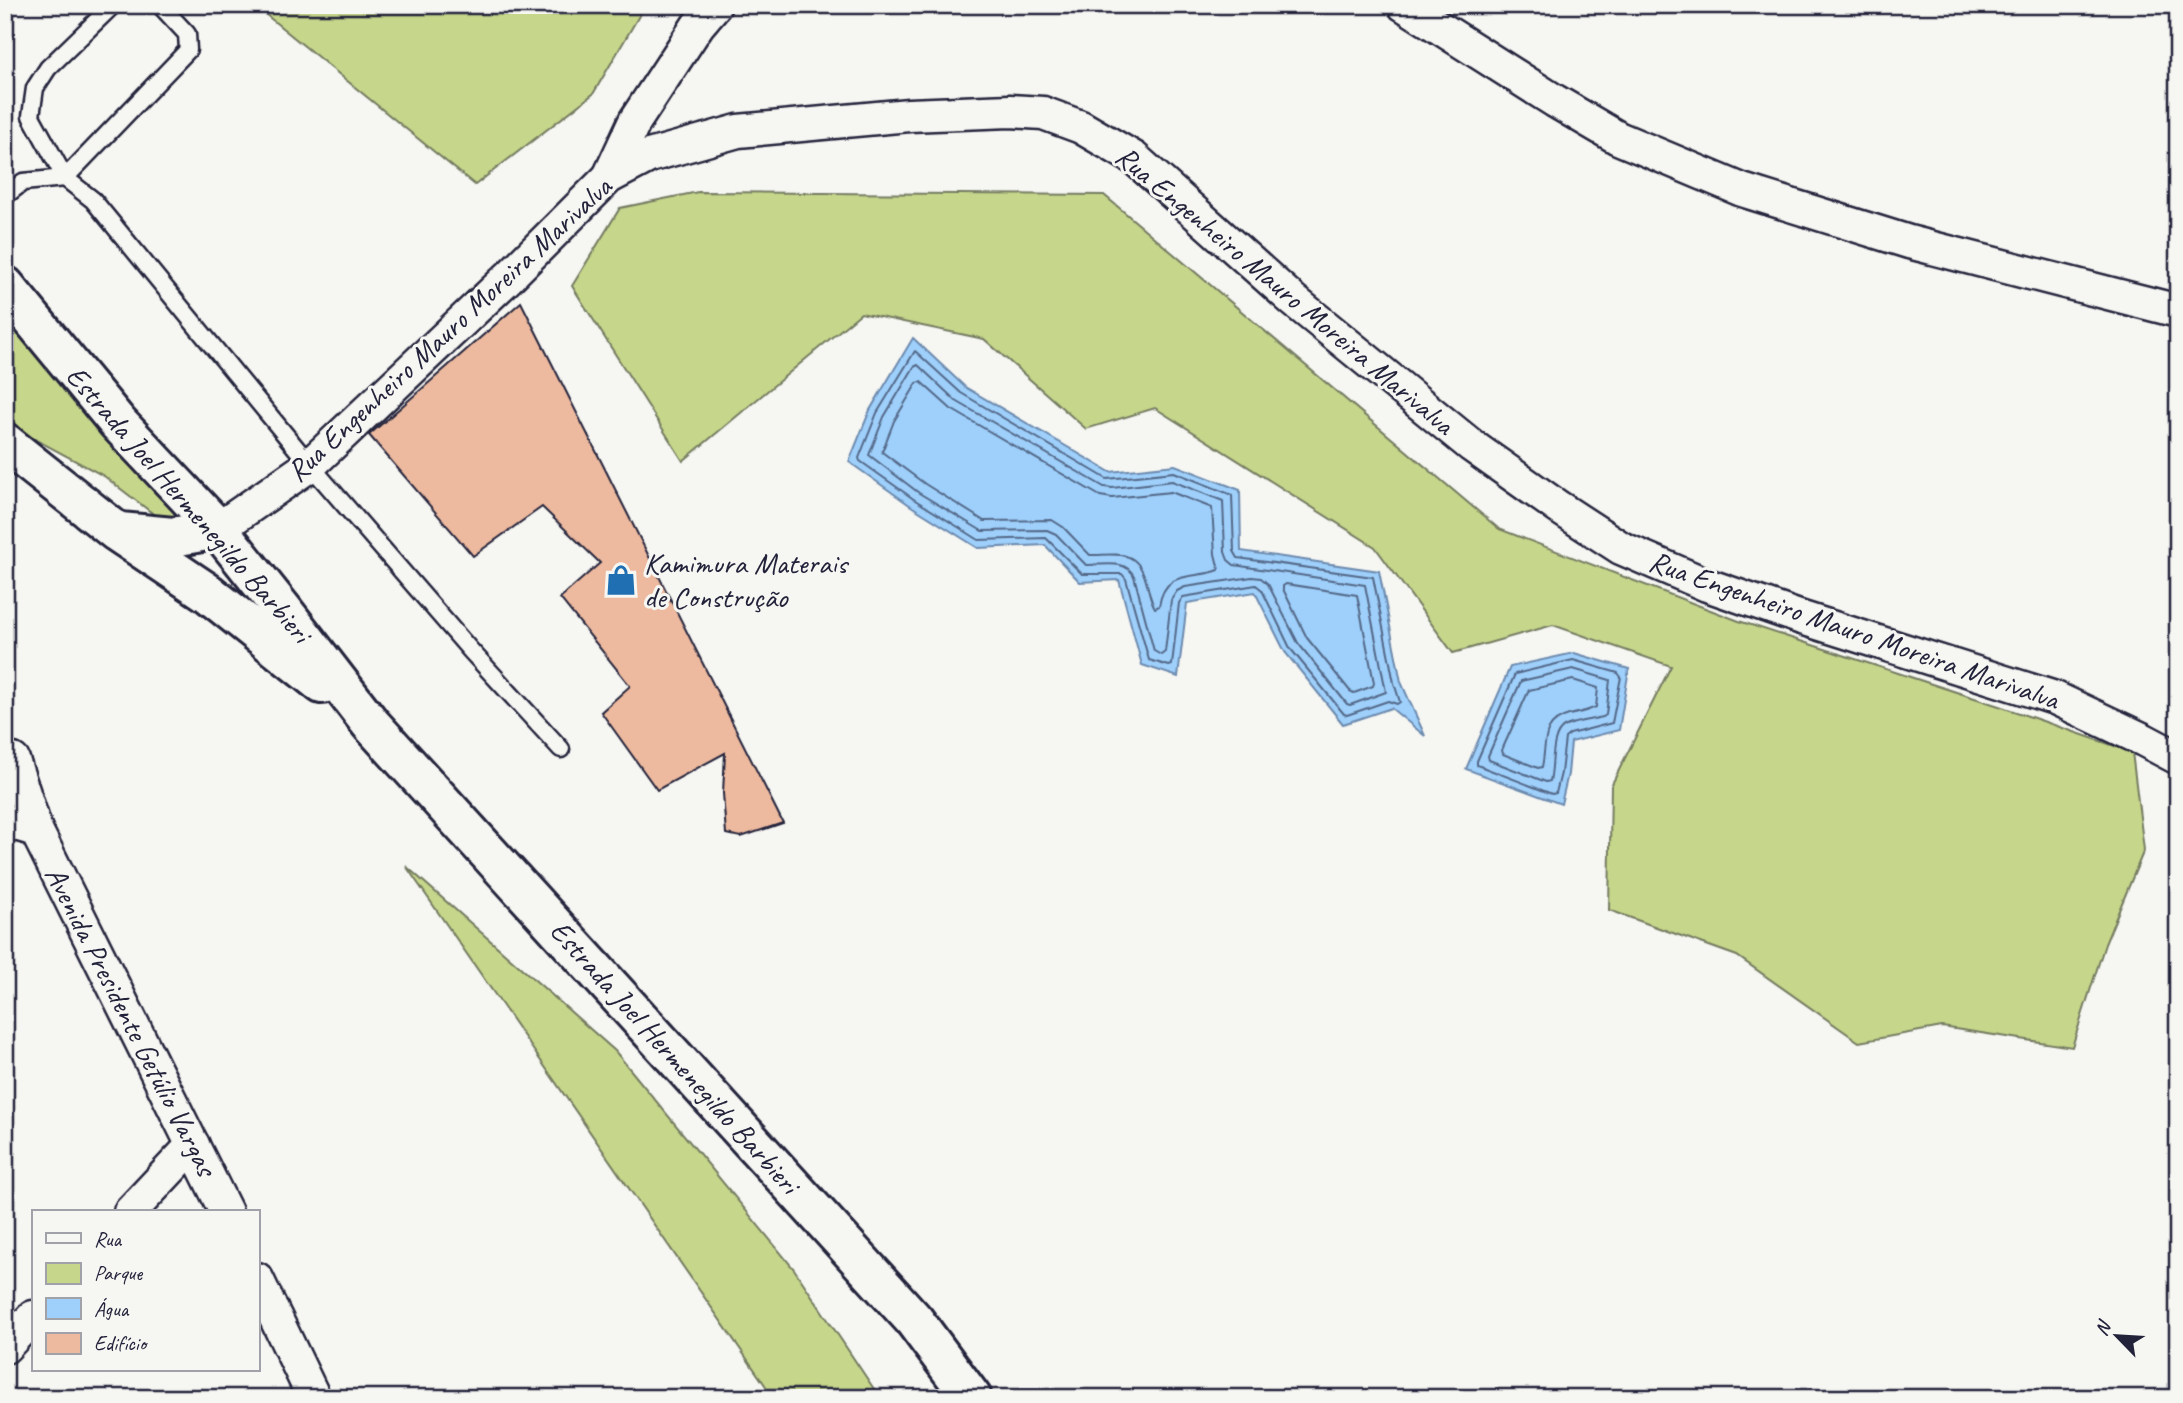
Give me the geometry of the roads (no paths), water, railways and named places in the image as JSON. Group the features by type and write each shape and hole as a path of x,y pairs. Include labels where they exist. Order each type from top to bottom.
{"street":[{"path":"609,177 635,121 672,62 715,5"},
{"path":"1404,5 1618,138 1742,190 1909,242 2178,311"},
{"name":"Rua Engenheiro Mauro Moreira Marivalva","path":"218,529 310,465 499,286 609,177 649,156 738,131 909,115 1010,111 1043,113 1082,127 1134,158 1293,300 1472,446 1621,548 1707,586 2055,698 2178,758"},
{"name":"Estrada Joel Hermenegildo Barbieri","path":"5,286 118,423 218,529 370,723 914,1320 972,1398"},
{"name":"Estrada Joel Hermenegildo Barbieri","path":"5,443 117,532 208,593 370,723"},
{"path":"117,532 173,537 218,529"},
{"name":"Avenida Presidente Getúlio Vargas","path":"8,761 36,830 225,1210"},
{"name":"Avenida Presidente Getúlio Vargas","path":"5,821 36,830"},
{"path":"132,1210 193,1145"},
{"path":"259,1283 314,1398"},
{"path":"5,1347 32,1318"}],"lane":[{"path":"113,5 48,68 35,88 31,116 65,178 93,200 310,465 471,651 561,749"},
{"path":"5,196 23,183 65,178 188,50 187,34 159,5"}],"water":[{"path":"913,338 965,387 1110,472 1175,465 1240,490 1241,551 1379,571 1401,682 1425,736 1391,708 1343,724 1285,652 1255,592 1187,603 1178,677 1142,665 1119,580 1080,582 1045,545 978,548 911,506 849,462 870,410"},
{"path":"1574,653 1629,669 1619,730 1571,742 1568,774 1561,804 1466,769 1510,667"}],"place":[{"name":"Kamimura Materais de Construção","path":"621,580"}]}
